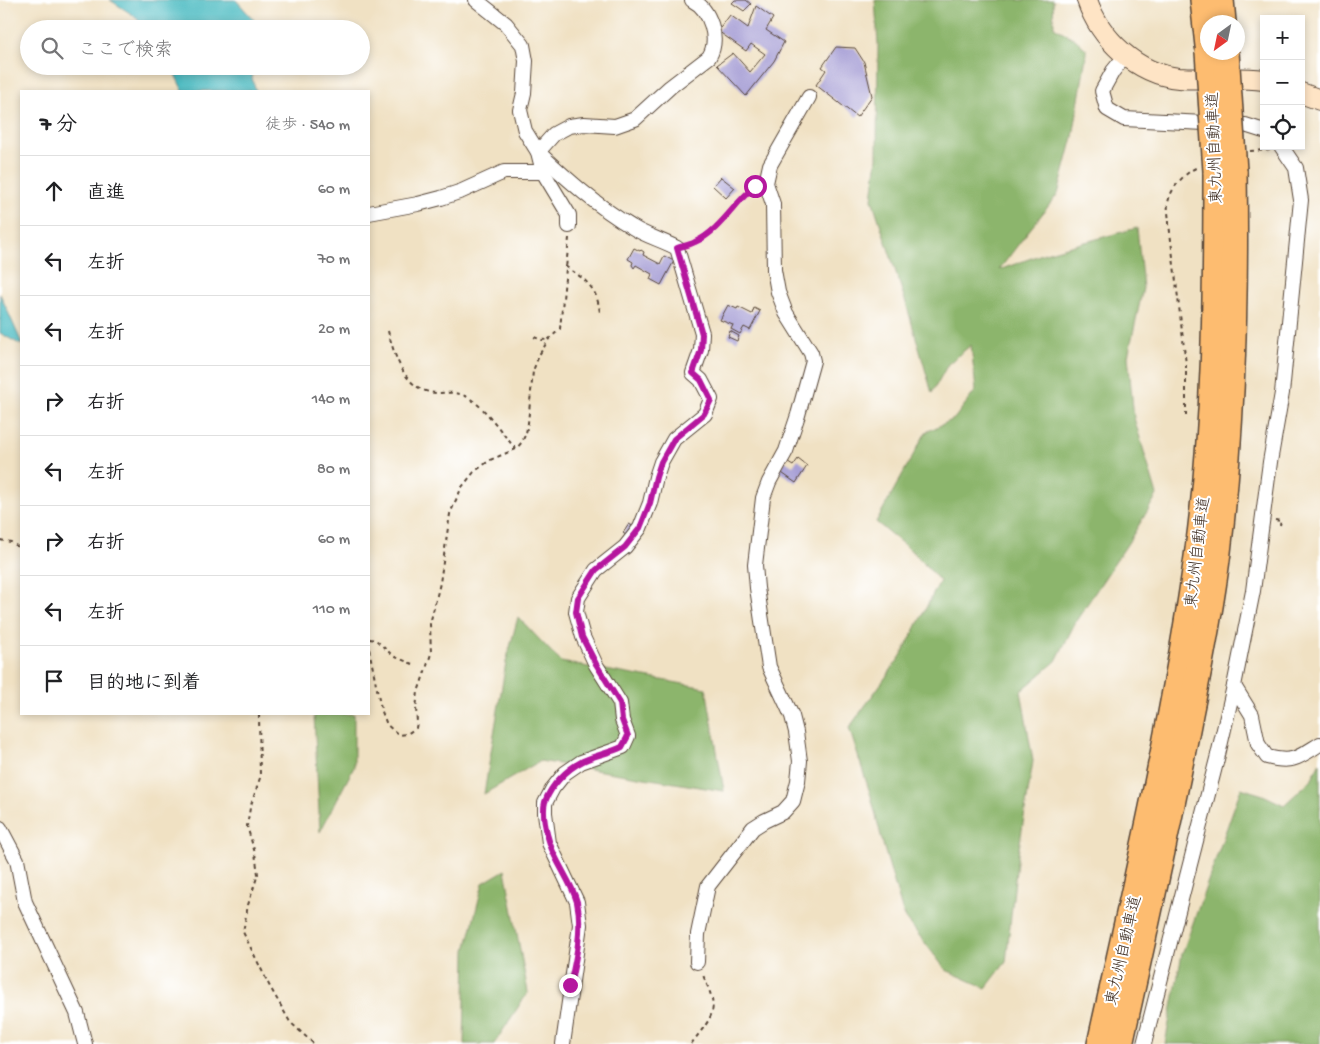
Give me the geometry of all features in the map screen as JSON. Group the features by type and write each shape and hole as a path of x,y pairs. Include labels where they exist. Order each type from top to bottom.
{"highway":[{"path":"1203,0 1205,15"},
{"path":"1221,0 1222,15"},
{"name":"東九州自動車道","path":"1120,1044 1183,755 1218,553 1233,363 1236,265 1209,60"},
{"name":"東九州自動車道","path":"1100,1044 1140,870 1164,754 1198,555 1208,450 1213,363 1223,165 1226,60"}],"main road":[{"path":"1087,0 1100,26 1110,39 1126,55 1149,69 1177,78 1260,79"},
{"path":"1305,94 1320,100"}],"street":[{"path":"476,0 506,24 523,45 526,61 524,92 520,110 525,131 538,152 543,172 569,214 569,226"},
{"path":"538,152 554,134 570,126 584,124 615,126 635,119 670,87 709,57 714,43 711,25 700,4 692,0"},
{"path":"1126,55 1113,71 1102,91 1107,110 1124,119 1245,124 1260,130"},
{"path":"697,962 698,934 708,886 753,828 783,812 793,801 798,782 800,761 796,732 792,716 769,667 755,565 763,498 769,482 786,452 806,390 813,361 811,353 786,313 778,292 774,270 773,204 766,183 770,165 809,97"},
{"path":"1144,1044 1234,686 1253,591 1270,462 1282,392 1301,200 1296,168 1284,150"},
{"path":"538,152 598,203 629,226 677,248 702,334 701,350 693,373 701,380 711,400 704,414 674,439 661,462 650,503 640,528 625,547 596,570 578,598 576,612 582,637 620,703 622,720 628,736 622,747 581,762 565,773 552,788 545,803 544,813 549,843 577,902 580,925 563,1044"},
{"path":"370,213 441,198 462,191 504,172 543,172"},
{"path":"1234,686 1252,716 1258,744 1267,757 1282,761 1298,758 1320,744"},
{"path":"0,828 17,860 25,902 77,1013 85,1044"}],"path":[{"path":"1186,416 1186,364 1168,202 1175,186 1192,169 1223,165 1260,149"},
{"path":"677,248 696,242 717,226 744,194 755,186 766,183"},
{"path":"370,654 378,700 387,725 399,735 407,734 416,728 418,692 431,654 430,624 440,583 450,514 462,487 474,472 490,460 516,449 526,433 533,371 539,355 549,339 560,329 565,266 569,248 569,226"},
{"path":"565,266 580,275 593,288 598,298 600,313"},
{"path":"388,332 397,360 405,376 412,383 426,390 468,397 492,419 516,449"},
{"path":"534,338 549,339"},
{"path":"0,540 11,542 20,548"},
{"path":"370,639 376,640 393,656 415,666"},
{"path":"259,715 260,778 250,808 247,826 255,854 258,874 248,905 243,932 290,1022 314,1044"},
{"path":"691,1044 710,1020 714,1004 710,990 697,962"}],"green space":[{"path":"875,0 1053,0 1054,27 1075,39 1087,50 1073,137 1058,194 999,270 1045,253 1137,228 1143,288 1128,356 1134,418 1157,495 1128,543 1076,621 1056,661 1021,691 1033,761 1017,861 1006,962 986,988 946,970 904,916 871,796 849,728 901,656 940,581 914,553 876,522 926,432 954,419 976,390 971,345 948,364 932,393 906,303 872,199 877,158 878,44"},
{"path":"518,617 561,662 706,688 724,791 540,761 484,794 506,662"},
{"path":"314,715 354,715 354,767 320,832"},
{"path":"1320,762 1320,1044 1165,1044 1182,954 1241,788 1263,795 1284,805 1311,780"},
{"path":"505,870 528,992 494,1044 464,1044 466,950 483,883"}],"water":[{"path":"110,0 236,0 254,20 138,20"},
{"path":"175,75 253,75 256,90 183,90"},
{"path":"0,294 20,339 20,344 0,333"}],"building":[{"path":"735,0 746,0 751,4 744,11 732,3"},
{"path":"756,6 773,18 766,30 784,42 774,61 746,96 717,65 733,53 750,72 765,54 751,44 746,51 718,31 730,15 748,28"},
{"path":"836,47 855,48 864,62 872,96 857,117 816,85 826,70 822,67"},
{"path":"721,177 735,188 726,198 713,186"},
{"path":"634,248 641,250 644,252 643,255 660,264 664,256 674,261 661,285 650,279 652,274 636,265 634,268 633,262 628,259"},
{"path":"728,305 737,309 738,307 752,314 754,308 760,311 750,330 744,327 740,334 731,329 733,325 720,320"},
{"path":"730,331 739,336 737,341 728,337"},
{"path":"798,459 807,466 796,483 779,471 785,461 793,466"},
{"path":"629,524 636,528 630,538 623,533"}],"route":[{"path":"570,985 576,960 580,925 577,902 549,843 544,813 545,803 552,788 565,773 581,762 622,747 628,736 622,720 620,703 582,637 576,612 578,598 596,570 625,547 640,528 650,503 661,462 674,439 704,414 711,400 701,380 693,373 701,350 702,334 677,248 696,242 717,226 744,194 755,186"}]}
